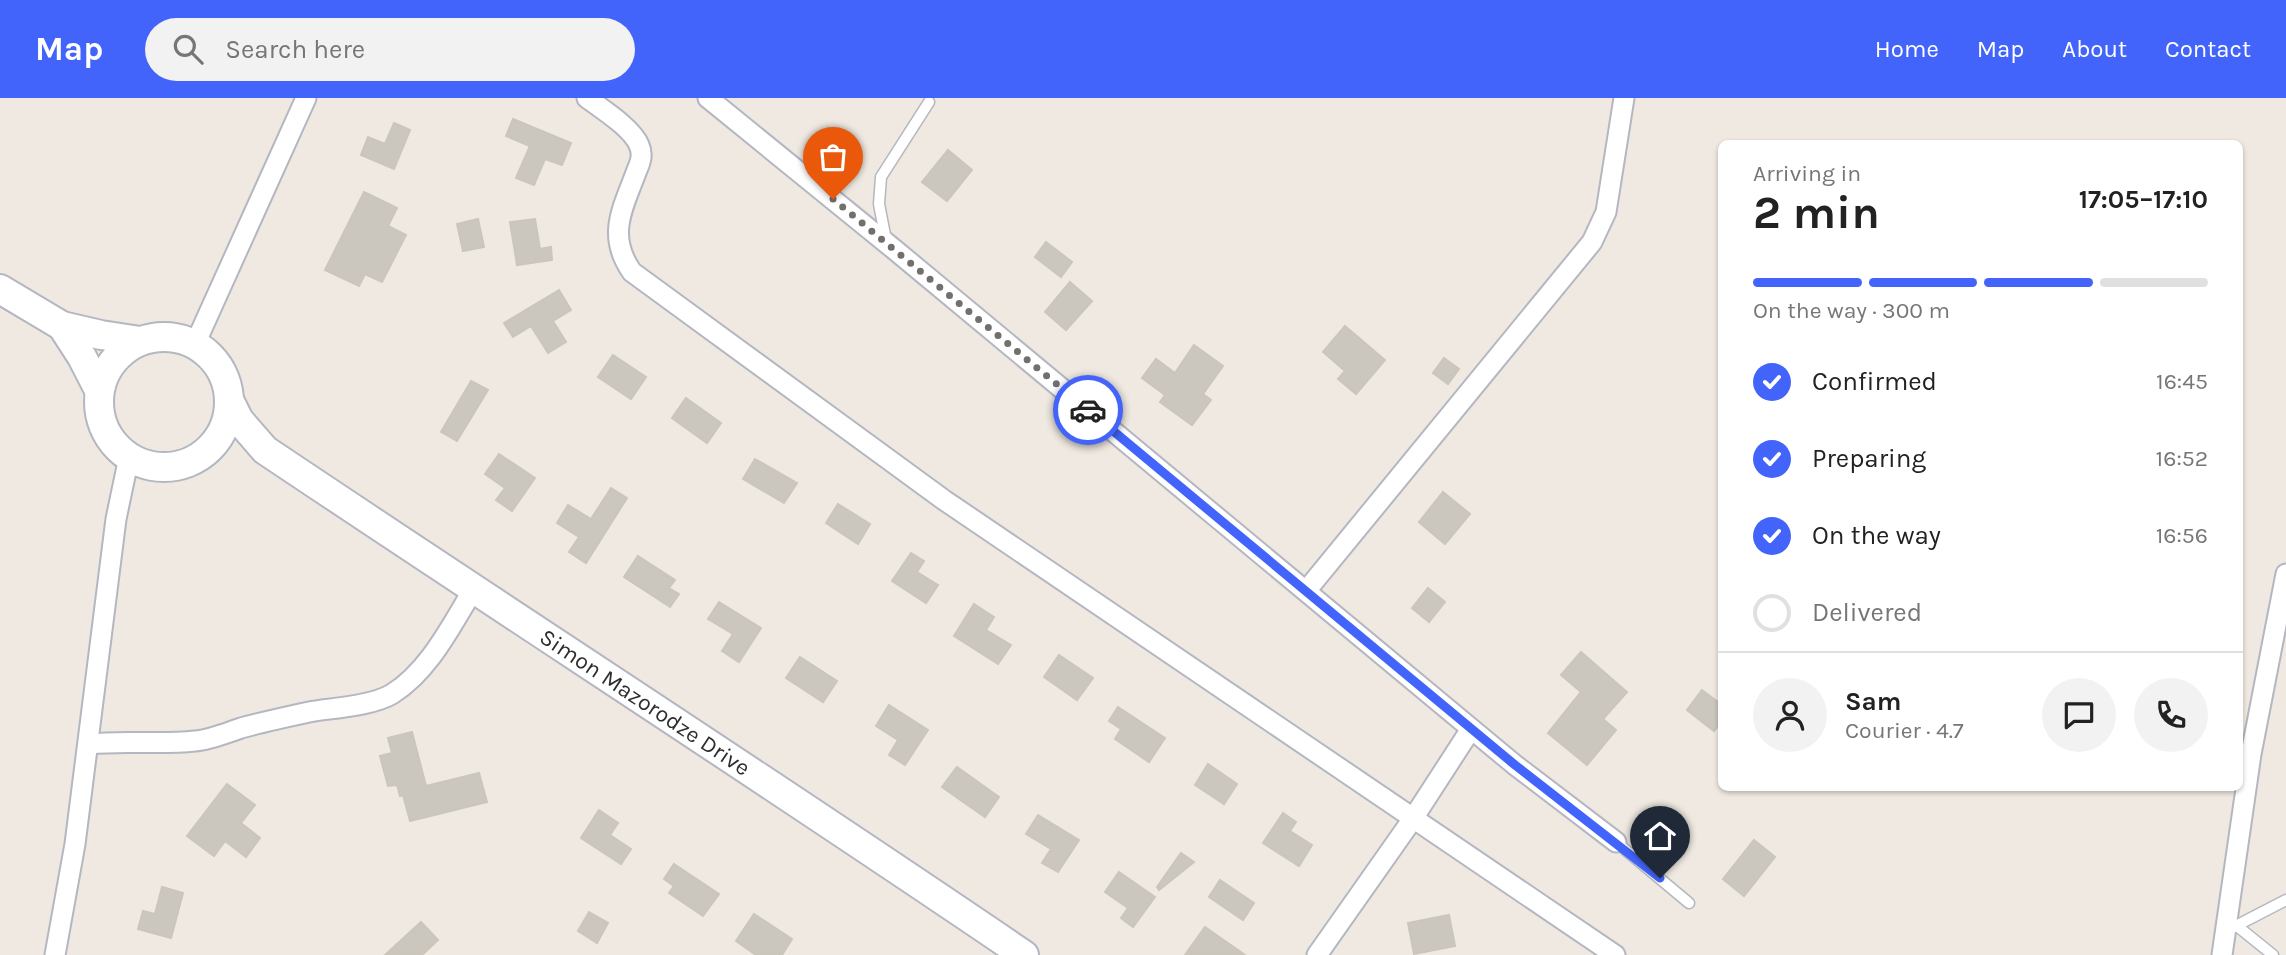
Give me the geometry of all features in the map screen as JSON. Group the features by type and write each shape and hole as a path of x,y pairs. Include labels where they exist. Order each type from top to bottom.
{"street":[{"path":"230,402 226,422 216,441 202,455 184,464 165,467 146,464 129,457 114,445 104,429 99,410 99,390 107,369 121,352 140,341 159,337 177,338 195,344 306,98"},
{"path":"587,98 632,133 640,146 642,157 619,219 618,238 622,259 632,272 944,500 1412,820 1615,955"},
{"path":"708,98 1471,729 1616,842"},
{"path":"1306,591 1592,242 1606,212 1624,98"},
{"path":"0,289 62,326 140,341"},
{"path":"62,326 99,390"},
{"name":"Simon Mazorodze Drive","path":"195,344 220,368 230,402 239,420 265,450 473,590 683,725 1024,955"},
{"path":"202,455 244,449 265,450"},
{"path":"55,955 89,744 116,519 129,457"},
{"path":"2221,955 2232,929 2251,754 2286,574"},
{"path":"89,744 115,741 152,744 198,741 243,728 374,701 391,695 410,680 427,660 473,590"},
{"path":"1317,955 1412,820 1471,729"}],"lane":[{"path":"895,250 885,235 879,204 881,177 929,102"},
{"path":"1616,842 1689,903"},
{"path":"2273,955 2232,929 2286,900"}],"building":[{"path":"513,119 571,143 562,165 545,159 534,185 516,178 530,146 506,136"},
{"path":"394,123 410,130 394,169 361,155 368,137 385,144"},
{"path":"948,150 972,170 947,201 922,182"},
{"path":"364,192 397,208 388,226 406,235 382,282 365,274 359,286 325,270"},
{"path":"478,219 484,247 463,251 457,224"},
{"path":"535,219 540,249 551,247 552,260 517,265 510,222"},
{"path":"1046,242 1072,262 1061,277 1035,257"},
{"path":"1070,282 1092,301 1066,330 1045,312"},
{"path":"559,290 571,310 553,321 566,342 548,353 531,326 513,337 504,323"},
{"path":"1345,326 1385,360 1356,394 1338,379 1345,371 1323,352"},
{"path":"1194,345 1223,366 1203,394 1211,400 1192,425 1160,402 1165,395 1142,378 1156,359 1175,373"},
{"path":"613,355 646,377 631,399 598,377"},
{"path":"1444,358 1459,369 1448,384 1433,373"},
{"path":"471,381 488,390 457,441 441,432"},
{"path":"686,398 721,423 707,443 672,418"},
{"path":"499,454 535,478 512,511 496,500 505,488 485,474"},
{"path":"755,459 797,483 784,503 743,479"},
{"path":"611,488 627,498 586,563 569,552 579,537 557,523 568,505 591,519"},
{"path":"1443,492 1470,514 1445,544 1419,522"},
{"path":"838,504 870,524 858,544 826,523"},
{"path":"911,553 924,561 917,572 938,585 926,603 892,581"},
{"path":"638,556 675,580 669,588 679,594 670,607 624,577"},
{"path":"1428,588 1445,602 1429,622 1412,608"},
{"path":"719,602 761,628 739,662 722,651 733,634 708,619"},
{"path":"974,604 994,617 986,630 1011,645 998,664 954,636"},
{"path":"1581,652 1627,692 1603,719 1616,730 1587,765 1548,733 1581,692 1561,675"},
{"path":"1059,655 1093,678 1077,700 1044,677"},
{"path":"800,657 837,681 823,702 786,678"},
{"path":"1702,690 1718,702 1718,726 1714,731 1687,710"},
{"path":"889,705 928,730 905,765 889,755 898,740 876,726"},
{"path":"1118,707 1165,738 1149,762 1115,739 1121,729 1109,721"},
{"path":"412,732 426,786 479,773 487,802 410,821 403,795 400,796 397,785 388,786 380,756 392,753 388,738"},
{"path":"1208,764 1237,784 1224,804 1195,785"},
{"path":"957,767 999,797 985,817 942,787"},
{"path":"227,784 255,805 241,823 260,838 246,857 225,841 214,856 187,836"},
{"path":"599,810 618,823 610,835 631,849 621,864 581,838"},
{"path":"1283,813 1296,822 1290,831 1312,845 1299,866 1263,843"},
{"path":"1038,815 1079,840 1058,872 1042,863 1051,849 1026,834"},
{"path":"1754,840 1775,857 1744,896 1723,879"},
{"path":"1181,853 1194,862 1159,890 1157,887"},
{"path":"674,864 719,894 703,916 669,893 674,886 664,879"},
{"path":"1119,872 1155,897 1133,927 1121,918 1128,908 1105,892"},
{"path":"1220,880 1254,903 1243,920 1209,897"},
{"path":"162,887 183,893 171,938 138,929 143,911 155,914"},
{"path":"589,912 608,923 597,943 578,931"},
{"path":"754,914 792,939 782,955 756,955 736,941"},
{"path":"1449,915 1455,946 1414,954 1408,923"},
{"path":"421,922 438,940 422,955 385,955"},
{"path":"1205,927 1245,955 1185,955"}],"way so far":[{"path":"833,199 1088,410"}],"route":[{"path":"1088,410 1515,765 1660,878"}]}
